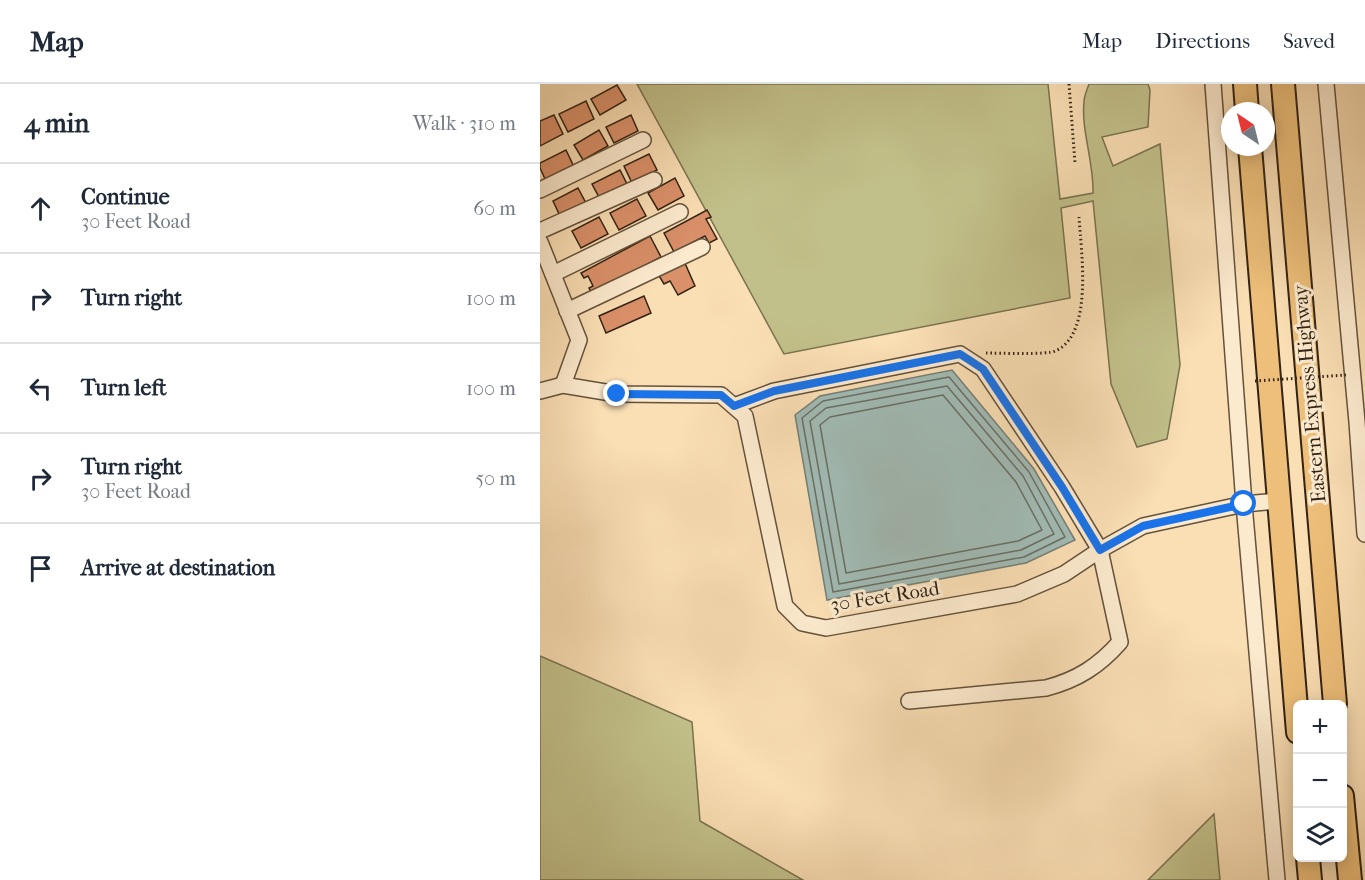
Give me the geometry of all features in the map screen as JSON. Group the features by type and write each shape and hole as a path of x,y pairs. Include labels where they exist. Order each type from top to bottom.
{"highway":[{"path":"1245,84 1246,102"},
{"name":"Eastern Express Highway","path":"1283,84 1335,700"},
{"name":"Eastern Express Highway","path":"1251,156 1295,700"},
{"path":"1343,808 1350,880"},
{"path":"1308,862 1310,880"}],"street":[{"path":"1213,84 1244,504 1277,880"},
{"path":"1326,84 1365,534"},
{"path":"540,190 643,140"},
{"path":"540,231 654,180"},
{"path":"553,274 680,212"},
{"path":"540,242 579,340 563,385"},
{"path":"567,311 702,247"},
{"path":"540,391 563,385 617,394 721,395 734,406 774,391 960,354 983,369 1062,487 1100,550 1120,642 1085,674 1046,688 909,701"},
{"name":"30 Feet Road","path":"734,406 745,416 784,606 802,623 826,628 1017,594 1064,574 1100,550 1143,526 1244,504 1278,501"}],"path":[{"path":"1069,84 1075,163"},
{"path":"960,354 1055,352 1074,335 1084,291 1079,217"},
{"path":"1255,381 1346,375"}],"shaded area":[{"path":"637,84 1048,84 1060,199 1093,193 1084,113 1084,98 1089,84 1148,84 1150,90 1148,127 1102,137 1113,166 1160,144 1180,365 1167,439 1137,447 1111,384 1093,201 1061,208 1070,298 784,354"},
{"path":"540,656 692,722 700,821 803,880 540,880"},
{"path":"1214,814 1220,880 1148,880"}],"water":[{"path":"952,370 1034,469 1075,540 1026,563 827,600 795,415 820,396"}],"building":[{"path":"617,85 626,100 600,115 591,99"},
{"path":"586,101 594,119 568,132 559,114"},
{"path":"554,115 563,134 540,146 540,121"},
{"path":"631,115 638,131 614,143 606,127"},
{"path":"599,130 608,146 583,160 574,145"},
{"path":"566,150 574,167 546,181 540,163"},
{"path":"649,154 657,170 632,183 624,166"},
{"path":"620,170 628,186 600,199 592,184"},
{"path":"675,178 684,196 658,210 648,193"},
{"path":"578,188 587,205 561,218 553,201"},
{"path":"637,199 646,216 619,230 610,213"},
{"path":"707,210 711,217 706,219 717,239 709,243 705,236 674,252 664,233"},
{"path":"599,217 608,234 581,248 572,231"},
{"path":"650,236 661,257 592,294 589,288 593,286 588,276 584,278 581,273"},
{"path":"684,261 695,286 678,295 670,281 664,284 656,271"},
{"path":"644,296 651,313 606,333 599,316"}],"route":[{"path":"617,394 721,395 734,406 774,391 960,354 983,369 1062,487 1100,550 1143,526 1244,504"}]}
